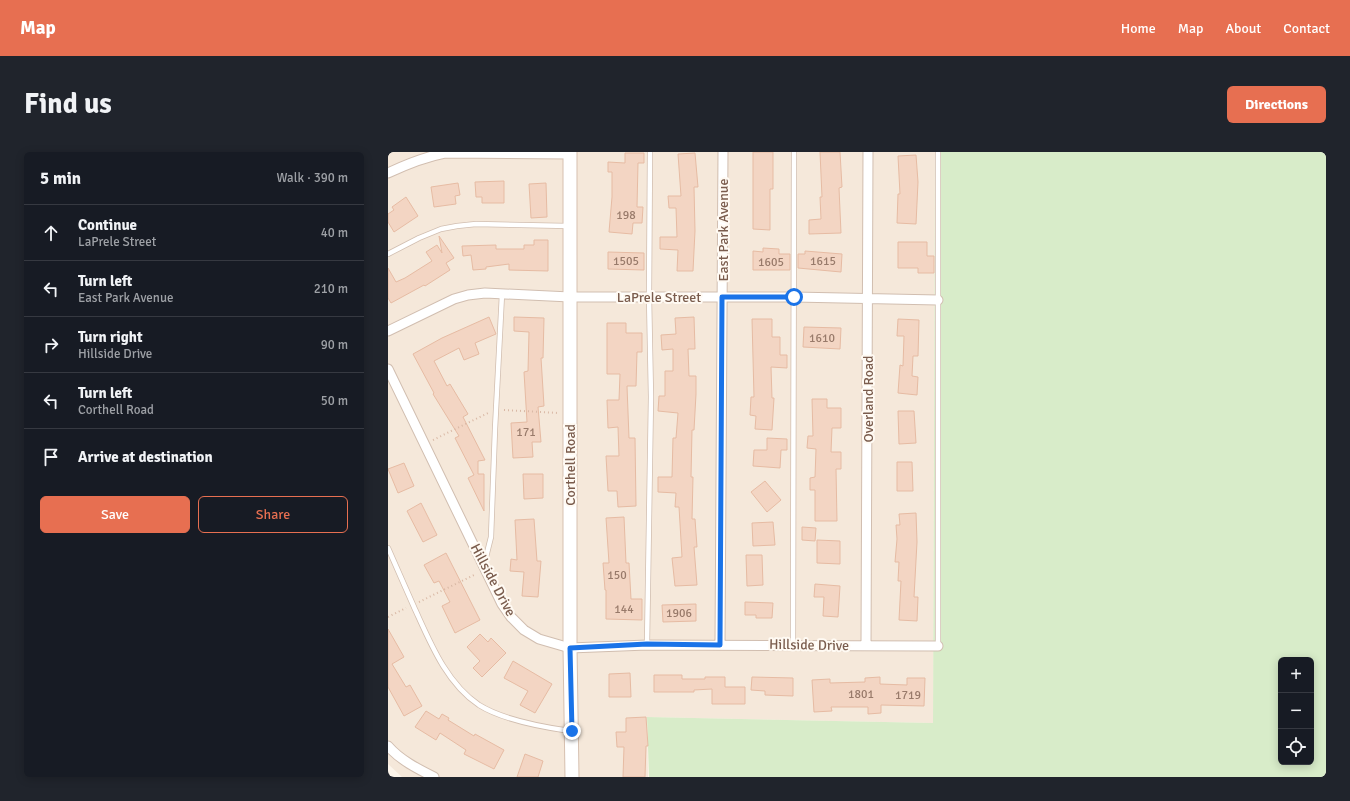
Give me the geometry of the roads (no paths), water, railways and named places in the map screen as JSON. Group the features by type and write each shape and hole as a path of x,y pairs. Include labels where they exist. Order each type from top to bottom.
{"street":[{"name":"East Park Avenue","path":"720,645 723,152"},
{"name":"Overland Road","path":"866,646 868,152"},
{"path":"388,173 426,157 445,153 570,153"},
{"name":"Corthell Road","path":"570,153 570,648 572,777"},
{"name":"LaPrele Street","path":"388,331 454,299 485,293 570,297 868,297 938,300"},
{"name":"Hillside Drive","path":"388,369 502,604 515,622 524,630 539,639 570,648 647,644 938,646"},
{"path":"388,746 406,762 420,771 434,777"}],"lane":[{"path":"647,644 651,397 649,296 650,152"},
{"path":"793,645 794,152"},
{"path":"938,152 938,646"},
{"path":"388,254 419,238 441,229 457,226 476,224 570,226"},
{"path":"485,567 491,537 502,294"},
{"path":"388,548 426,634 455,684 464,693 480,705 502,715 537,726 572,731"}]}
